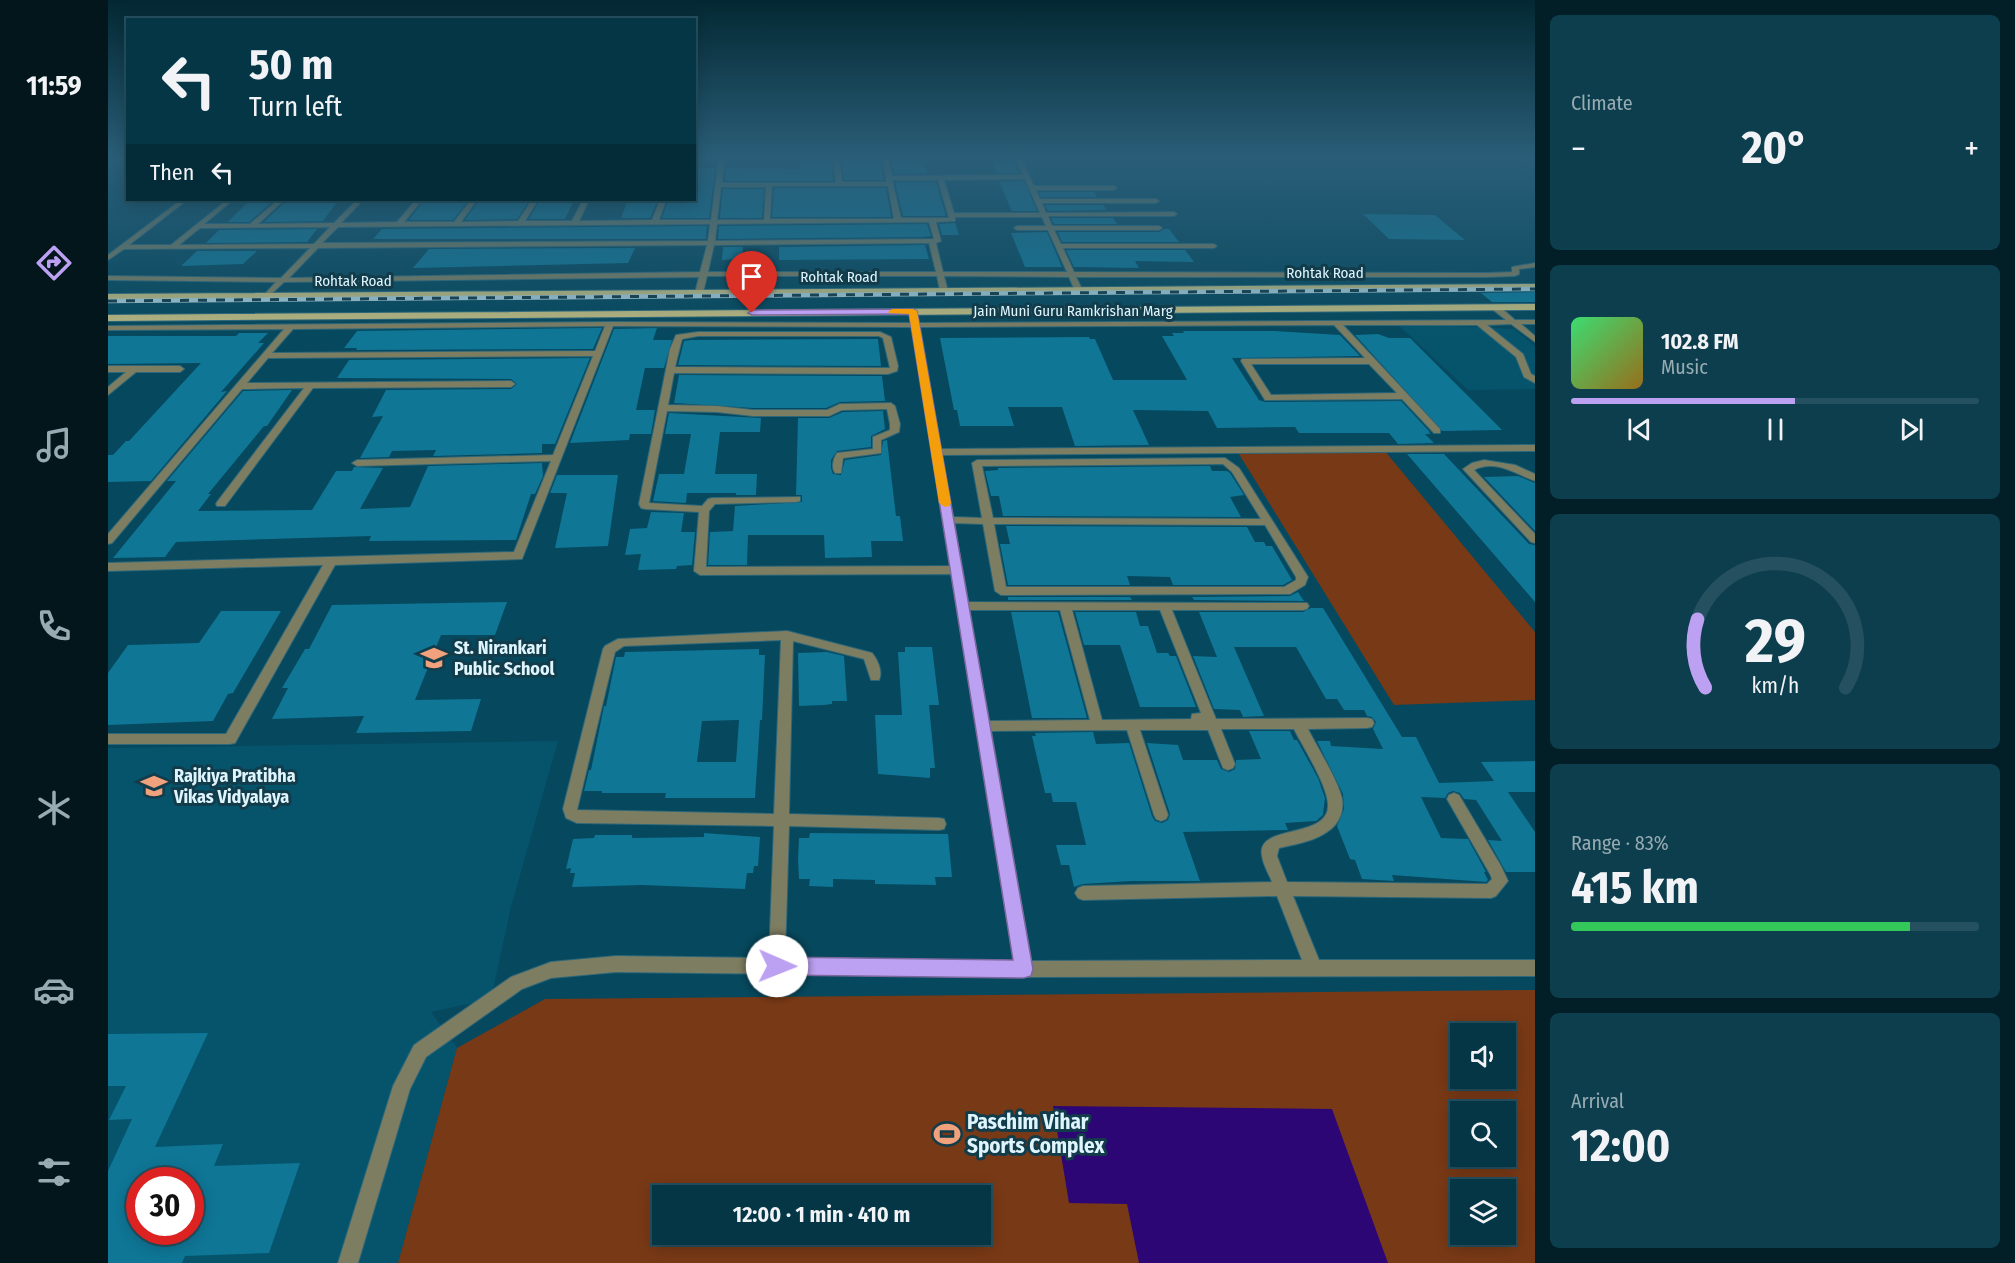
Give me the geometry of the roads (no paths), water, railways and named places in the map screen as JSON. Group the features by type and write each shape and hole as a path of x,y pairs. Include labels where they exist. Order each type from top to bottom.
{"main road":[{"path":"1181,275 1190,289"},
{"path":"1510,275 1530,287"},
{"name":"Rohtak Road","path":"108,297 1530,287"},
{"name":"Rohtak Road","path":"108,318 1535,307"}],"street":[{"path":"108,258 162,217"},
{"path":"172,247 208,217"},
{"path":"252,225 261,217"},
{"path":"267,296 344,217"},
{"path":"399,224 405,217"},
{"path":"457,223 461,217"},
{"path":"521,222 524,217"},
{"path":"576,222 578,217"},
{"path":"655,222 657,217"},
{"path":"699,293 711,243 714,217"},
{"path":"767,217 767,221"},
{"path":"897,217 898,221"},
{"path":"197,226 521,222 952,221 953,217"},
{"path":"1045,217 1079,291"},
{"path":"122,247 939,240 932,221"},
{"path":"1017,228 1160,228"},
{"path":"932,241 944,291"},
{"path":"1060,246 1214,246"},
{"path":"108,278 283,280 703,274 1510,275 1515,274 1516,267 1535,265"},
{"path":"1495,307 1535,340"},
{"path":"913,311 1024,969"},
{"path":"1479,322 1520,356 1527,375 1535,380"},
{"name":"Jain Muni Guru Ramkrishan Marg","path":"108,328 610,324 1535,322"},
{"path":"1336,323 1437,431"},
{"path":"108,567 518,556 610,324"},
{"path":"682,324 670,370 645,506 704,510"},
{"path":"108,541 290,327"},
{"path":"1525,332 1535,332"},
{"path":"670,370 894,369 887,337 879,334 698,334 686,335 677,339"},
{"path":"265,356 598,353"},
{"path":"1372,361 1245,362 1268,398 1405,396"},
{"path":"108,369 180,369"},
{"path":"108,392 134,369"},
{"path":"240,386 511,384"},
{"path":"221,504 311,385"},
{"path":"663,408 809,414 829,413 840,407 891,406 895,424 894,432 876,439 878,451 840,454 838,471"},
{"path":"936,452 1535,448"},
{"path":"1456,449 1473,465"},
{"path":"357,463 555,458"},
{"path":"1225,461 1236,470 1302,577 1301,582 1286,591 1001,591 988,521 977,463 1225,461"},
{"path":"1535,478 1512,467 1487,464 1473,465 1468,469 1535,540"},
{"path":"796,499 712,501 704,510 700,571 956,570"},
{"path":"948,520 1268,522"},
{"path":"108,739 230,739 331,561"},
{"path":"962,606 1303,606"},
{"path":"1065,606 1096,718"},
{"path":"1035,719 1210,718 1164,606"},
{"path":"777,966 787,635"},
{"path":"876,677 868,656 787,635 614,644 609,649 570,808 571,814 577,817 939,824"},
{"path":"1298,723 1338,807 1333,820 1323,828 1274,843 1269,850 1269,856 1314,969"},
{"path":"983,726 1367,723"},
{"path":"1212,724 1228,765"},
{"path":"1132,725 1161,815"},
{"path":"1083,893 1283,889 1491,891 1500,881 1496,871 1454,799"},
{"path":"348,1263 402,1086 420,1051 517,983 551,970 616,964 1024,969 1535,969"}],"railway":[{"path":"108,301 1535,289"}],"place":[{"name":"St. Nirankari Public School","path":"434,658"},
{"name":"Rajkiya Pratibha Vikas Vidyalaya","path":"154,786"},
{"name":"Paschim Vihar Sports Complex","path":"947,1134"}]}
